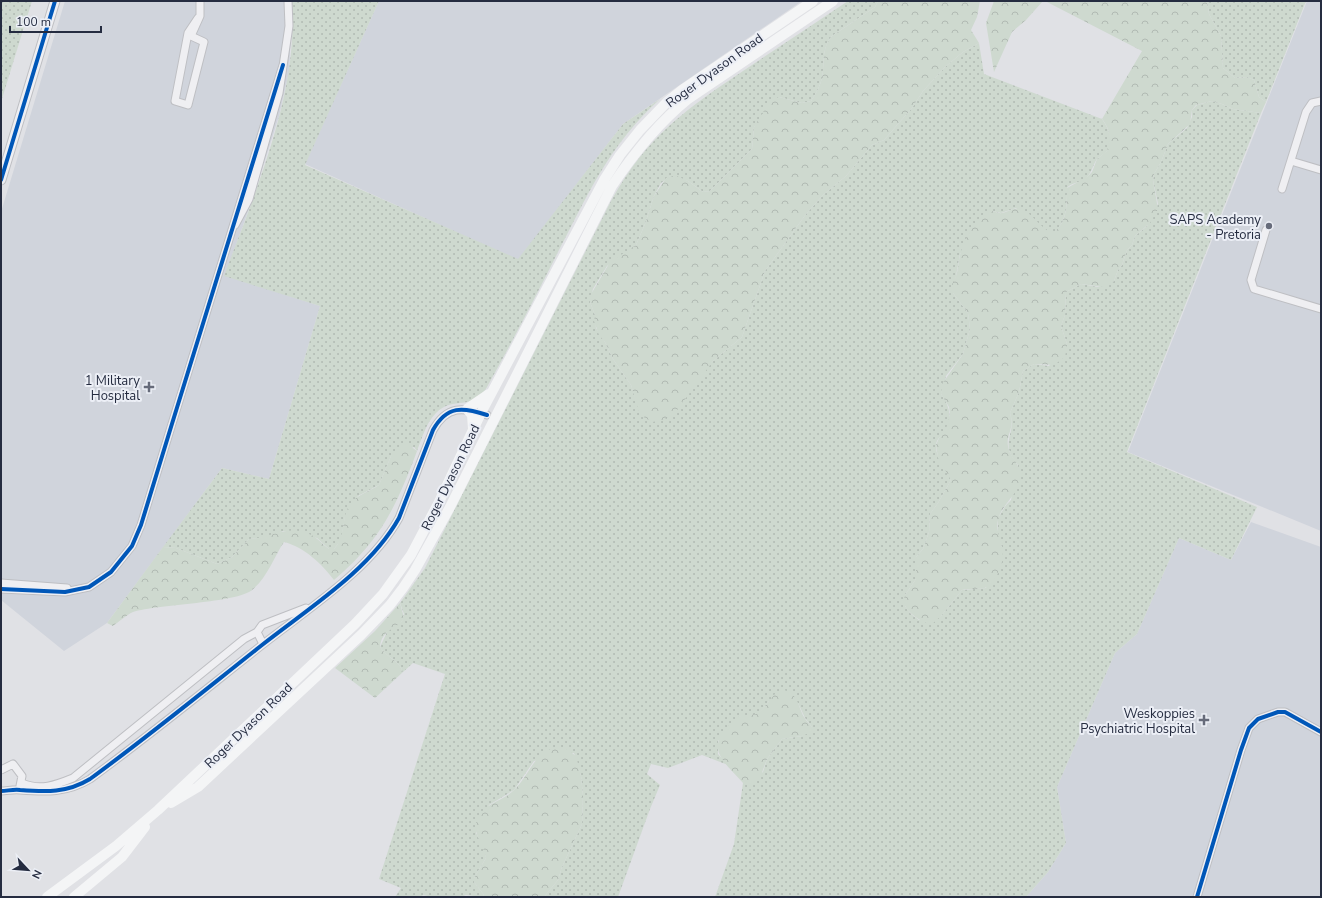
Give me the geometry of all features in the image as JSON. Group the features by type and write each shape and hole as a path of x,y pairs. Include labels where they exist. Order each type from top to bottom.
{"main road":[{"name":"Roger Dyason Road","path":"47,897 111,850 158,810 355,624 380,598 397,577 411,555 440,500 471,434 484,414 493,390 604,180 620,155 640,130 667,102 682,90 813,1"},
{"name":"Roger Dyason Road","path":"74,897 122,857 156,812 198,787 376,621 390,605 415,570 450,507 563,279 612,186 628,161 653,130 688,99 833,1"},
{"path":"777,25 783,34"},
{"path":"450,507 462,470 484,414 540,315 563,279"},
{"path":"471,434 473,418 467,409 493,390"}],"street":[{"path":"1,180 54,1"},
{"path":"198,18 188,33 176,101 188,105 204,42 191,36 198,18 200,1"},
{"path":"1,589 65,592 79,590 97,582 118,565 137,536 231,230 239,220 248,199 280,93 289,26 288,1"},
{"path":"1282,189 1306,112 1312,103 1321,101"},
{"path":"1290,161 1321,170"},
{"path":"1266,230 1251,280 1252,287 1254,289 1320,307"},
{"path":"20,786 41,792 78,787 170,720 263,644 315,605 362,564 392,530 438,421 450,411 467,409 484,414"},
{"path":"1,583 64,588 97,582"},
{"path":"1,791 20,786 47,787 73,778 244,639 257,632 262,625 315,605"},
{"path":"257,632 263,644"},
{"path":"1197,897 1249,728 1258,719 1285,712 1321,732"},
{"path":"1,770 13,764 21,774 20,786"},
{"path":"73,778 78,787"}],"shaded area":[{"name":"1 Military Hospital","path":"65,1 291,1 292,13 289,72 279,116 254,195 225,275 320,306 269,479 222,468 107,623 64,651 1,600 1,212"},
{"path":"379,1 802,1 623,124 518,260 305,164"},
{"name":"SAPS Academy - Pretoria","path":"1307,1 1321,1 1321,531 1128,452"},
{"name":"Weskoppies Psychiatric Hospital","path":"1251,522 1321,547 1321,897 1026,897 1048,872 1066,843 1057,787 1115,653 1137,634 1179,538 1231,560"}],"green space":[{"path":"1,1 32,1 1,102"},
{"path":"291,1 379,1 305,165 518,259 623,124 660,99 642,116 627,134 600,172 514,338 481,395 475,399 449,405 443,408 436,413 430,421 417,451 414,447 391,456 379,485 358,496 345,517 341,540 334,549 329,549 317,538 283,531 271,536 249,539 232,557 217,564 176,548 163,547 222,468 269,479 320,306 224,276 261,176 282,105 289,69 292,34"},
{"path":"848,1 878,1 875,7 832,36 826,46 821,81 818,90 811,101 802,103 779,97 754,127 752,149 710,191 703,192 688,181 670,176 661,183 654,196 645,224 636,245 607,266 593,289 590,302 595,315 596,328 613,359 631,385 641,415 701,374 713,361 742,337 765,271 806,214 823,195 846,176 872,145 884,140 912,108 923,91 945,67 963,52 979,43 984,74 1102,119 1108,130 1110,143 1107,151 1097,159 1087,178 1070,185 1067,188 1067,201 1064,219 1053,235 1044,230 1016,208 1001,213 992,211 960,254 953,293 968,313 970,329 963,354 946,376 941,394 946,402 950,416 946,430 936,443 936,451 951,480 930,514 929,532 923,549 916,557 916,579 905,595 905,606 911,614 919,620 941,616 962,590 986,588 1002,547 998,536 998,518 1011,500 1018,465 1009,450 1012,421 1010,413 1019,392 1023,371 1034,364 1049,366 1067,344 1061,326 1065,315 1066,292 1081,284 1098,287 1114,281 1127,250 1132,245 1135,236 1147,226 1158,204 1153,180 1154,174 1161,162 1168,144 1187,128 1192,117 1192,110 1197,105 1212,101 1233,109 1261,113 1127,452 1257,507 1231,560 1179,538 1137,634 1115,653 1057,787 1066,843 1048,872 1026,897 715,897 734,844 743,783 748,782 763,772 767,759 782,739 802,736 812,727 805,718 798,703 769,701 759,714 739,717 718,741 718,754 728,765 702,755 668,768 651,764 647,774 660,785 618,897 544,897 558,880 562,867 582,824 583,796 581,776 574,753 534,761 514,790 489,805 476,833 485,849 486,858 474,878 474,882 484,895 482,897 466,895 460,897 433,897 423,895 421,897 395,897 401,888 379,879 445,674 413,663 403,672 399,664 380,647 388,630 402,621 404,614 400,603 425,568 611,201 625,178 655,140 688,110"},
{"path":"878,1 980,1 977,17 971,30 979,43 963,52 945,67 923,91 912,108 884,140 872,145 846,176 823,195 806,214 765,271 742,337 713,361 675,413 663,420 652,422 640,415 631,385 613,359 605,342 599,335 594,321 595,315 590,302 590,296 610,262 636,245 645,224 654,196 666,178 670,176 677,176 688,181 703,192 710,191 752,149 754,127 770,101 779,97 802,103 811,101 818,90 821,81 826,46 832,36 875,7"},
{"path":"994,1 1043,1 1026,20 1012,32 994,72 986,23"},
{"path":"1045,1 1207,1 1209,14 1221,36 1223,68 1235,78 1247,77 1254,80 1259,97 1266,102 1261,113 1233,109 1212,101 1196,105 1192,110 1190,124 1168,144 1161,162 1154,174 1153,180 1158,209 1150,223 1135,236 1132,245 1127,250 1114,281 1103,287 1081,284 1066,292 1065,315 1061,326 1067,344 1065,357 1054,365 1034,364 1023,371 1019,392 1010,413 1012,423 1008,438 1008,446 1019,468 1020,476 1017,489 1003,509 998,520 998,530 1003,552 999,572 991,584 985,588 962,590 941,616 931,625 915,616 905,607 903,602 905,595 916,579 916,557 923,549 929,532 930,514 951,480 938,458 936,445 946,429 950,414 949,407 941,394 942,384 963,354 970,329 968,313 953,293 951,286 957,274 960,255 967,237 974,225 989,211 1002,213 1013,209 1020,209 1028,213 1053,234 1058,229 1064,219 1067,201 1067,188 1087,177 1092,172 1097,159 1107,151 1109,134 1107,126 1102,119 1142,51"},
{"path":"1207,1 1306,1 1266,102 1259,97 1254,80 1247,77 1235,78 1223,68 1221,36 1209,14"},
{"path":"402,443 406,443 417,451 394,506 385,522 364,551 334,580 312,557 299,548 284,542 262,580 252,590 244,594 215,601 145,609 130,613 113,626 107,623 163,547 176,548 217,564 232,557 249,539 294,530 312,535 329,549 334,549 341,538 348,507 358,497 379,485 391,456"},
{"path":"400,603 404,618 384,636 380,647 399,665 403,672 375,698 335,668 375,631"},
{"path":"781,690 794,696 805,718 812,727 811,732 802,736 782,739 767,759 760,778 753,783 743,783 726,765 722,758 718,745 720,738 728,726 736,718 759,713 775,694"},
{"path":"559,747 565,748 576,756 581,776 583,796 582,824 562,867 558,880 544,897 482,897 484,895 474,882 474,878 486,858 476,828 478,817 486,808 514,790 538,758 551,749"}],"cycle path":[{"path":"1,180 55,1"},
{"path":"1,589 65,592 89,587 111,572 132,546 141,525 283,65"},
{"path":"1,791 56,790 81,784 112,763 155,730 337,587 372,555 387,537 399,518 433,430 444,416 456,410 470,410 487,415"},
{"path":"1197,897 1249,728 1258,719 1278,712 1285,712 1321,732"}],"place":[{"name":"SAPS Academy - Pretoria","path":"1269,226"},
{"name":"1 Military Hospital","path":"149,387"},
{"name":"Weskoppies Psychiatric Hospital","path":"1204,720"}]}
